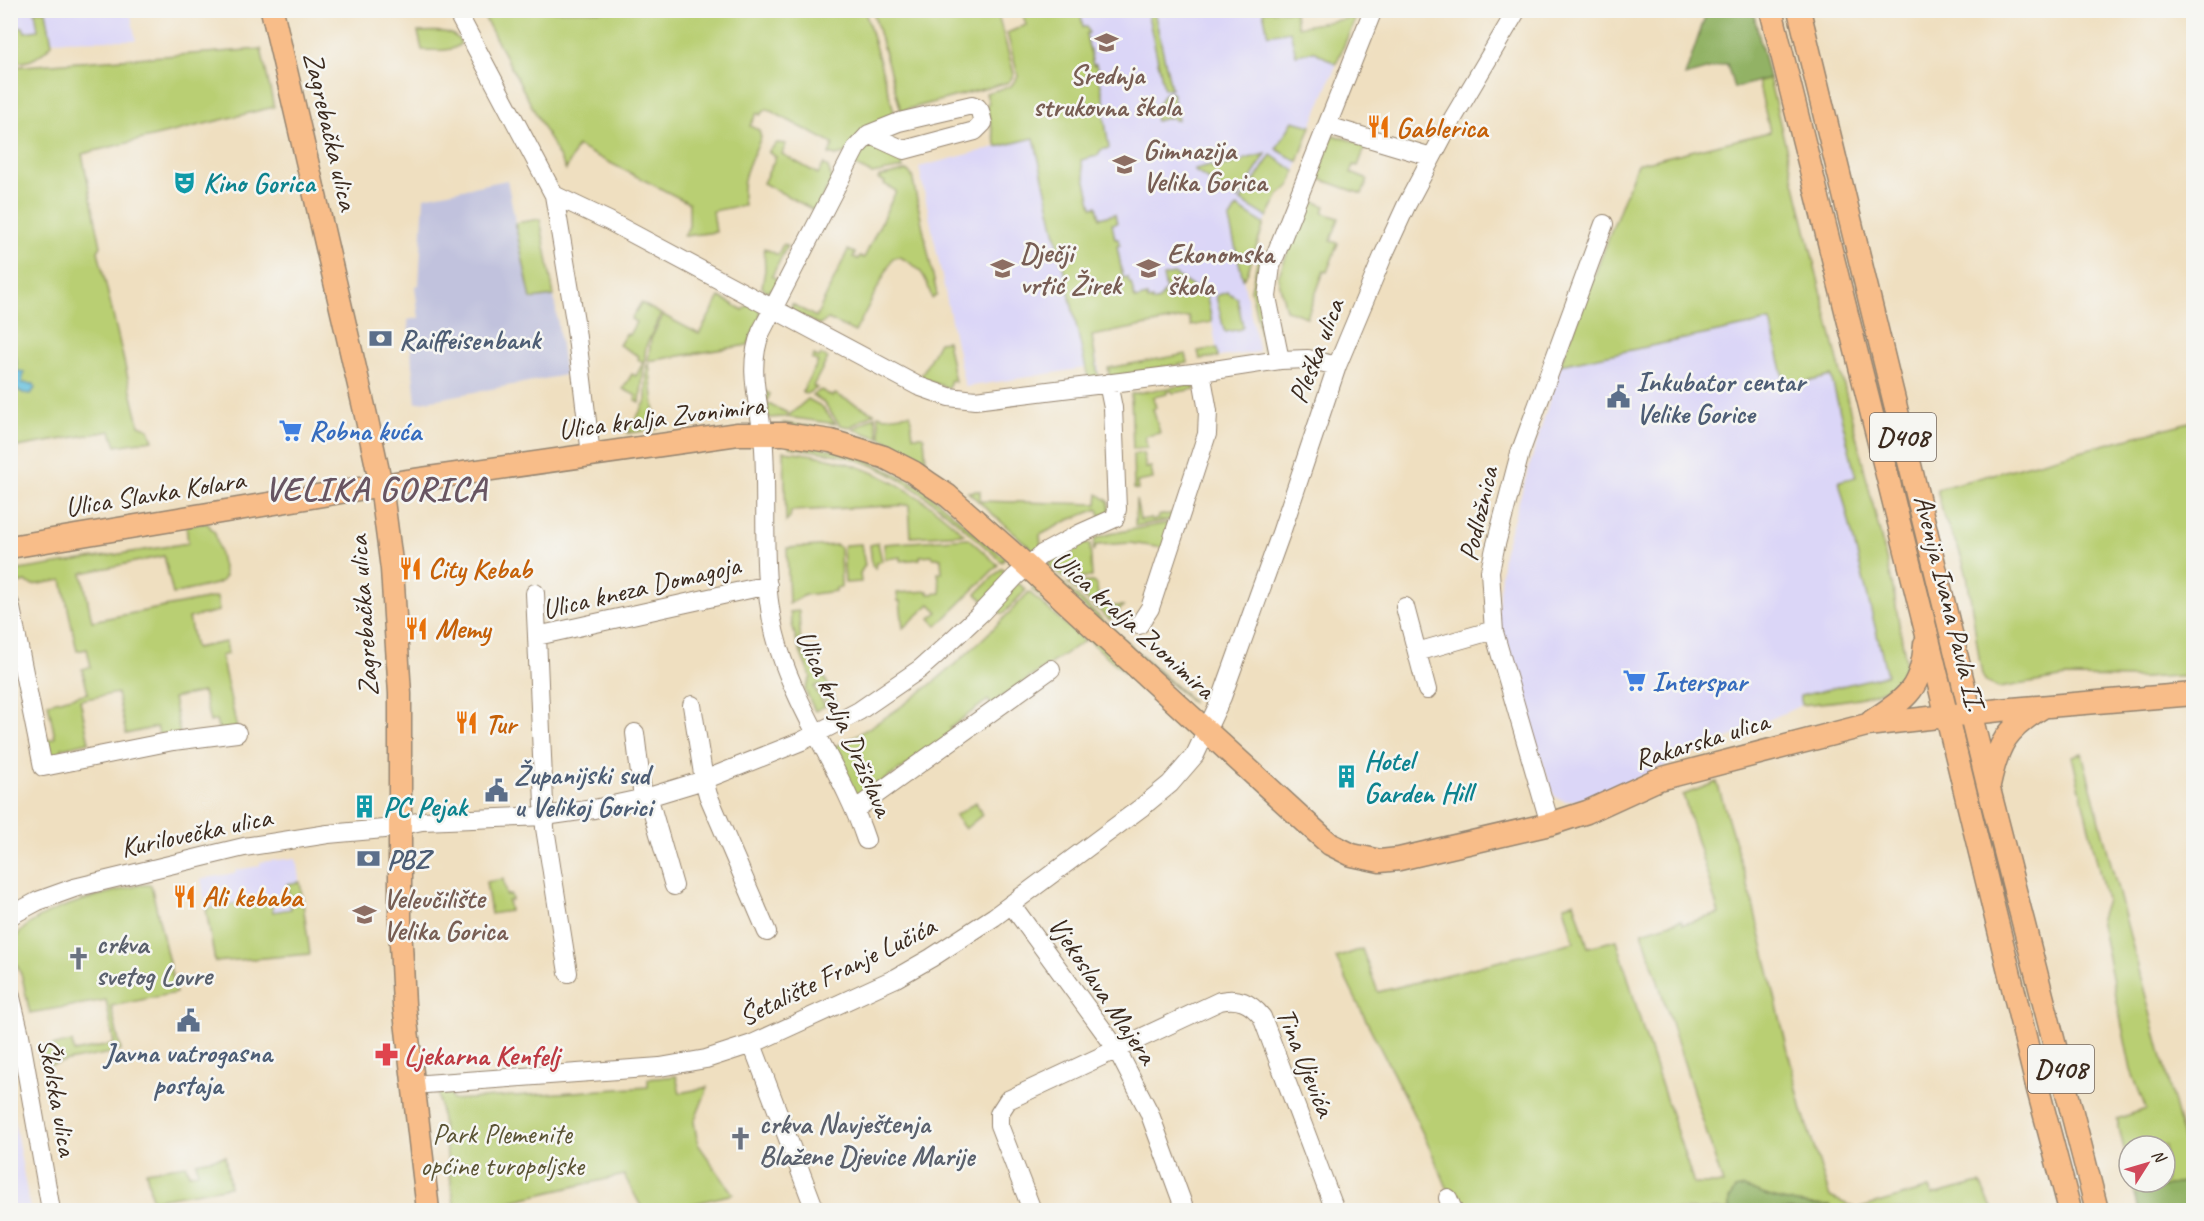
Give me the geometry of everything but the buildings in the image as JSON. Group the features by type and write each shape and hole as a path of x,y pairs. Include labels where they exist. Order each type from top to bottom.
{"main road":[{"name":"Zagrebačka ulica","path":"272,10 381,485 392,569 400,694 401,947 412,1085 428,1210"},
{"name":"Avenija Ivana Pavla II.","path":"1771,10 2036,1082 2070,1210"},
{"name":"Avenija Ivana Pavla II.","path":"1798,10 1970,713 2097,1210"},
{"name":"Ulica kralja Zvonimira","path":"381,485 738,434 799,435 869,452 897,463 948,496 1207,730"},
{"name":"Ulica Slavka Kolara","path":"10,547 381,485"},
{"path":"1868,724 1907,696 1914,688 1922,666 1926,631"},
{"name":"Rakarska ulica","path":"1207,730 1321,836 1337,848 1363,858 1380,861 1399,860 1550,824 1587,812 1659,779 1868,724 2193,694"},
{"path":"1989,789 1992,771 2003,740 2019,722 2045,706"}],"street":[{"path":"456,10 554,195 575,321 591,455"},
{"path":"1280,360 1267,297 1268,276 1373,10"},
{"name":"Pleška ulica","path":"1207,730 1222,697 1281,533 1337,366 1383,256 1432,157 1517,10"},
{"path":"972,105 977,107 983,123 975,131 904,150 869,134 899,122 972,105"},
{"path":"1328,126 1432,157"},
{"name":"Ulica kralja Držislava","path":"866,840 856,809 817,734 782,657 774,631 768,585 764,447 754,380 754,356 761,332 772,309 844,170 856,148 869,134"},
{"path":"554,195 609,221 918,386 961,400 1201,372 1280,360 1308,359 1337,366"},
{"name":"Podložnica","path":"1550,824 1494,632 1490,571 1520,453 1604,224"},
{"path":"1139,625 1150,608 1207,434 1208,411 1201,372"},
{"name":"Kurilovečka ulica","path":"10,916 38,901 74,888 244,847 422,821 545,816 645,798 704,780 817,734 859,711 920,669 1042,554 1112,520 1117,514 1113,408 1108,383"},
{"name":"Ulica kneza Domagoja","path":"568,973 545,816 537,636 768,585"},
{"path":"535,593 537,636"},
{"path":"10,603 43,767 173,741 237,733"},
{"path":"1405,607 1427,690"},
{"path":"1417,652 1494,632"},
{"path":"856,809 1051,669"},
{"path":"692,705 708,795 767,932"},
{"name":"Šetalište Franje Lučića","path":"412,1085 660,1067 706,1059 752,1044 902,975 962,939 1162,791 1195,755 1207,730"},
{"path":"635,733 642,790 651,806 674,886"},
{"name":"Vjekoslava Majera","path":"1011,904 1116,1048 1149,1112 1185,1210"},
{"name":"Školska ulica","path":"10,993 20,1035 51,1210"},
{"name":"Tina Ujevića","path":"1116,1048 1220,1001 1231,999 1254,1007 1262,1017 1335,1210"},
{"path":"752,1044 815,1210"},
{"path":"1032,1210 999,1125 1002,1106 1017,1094 1116,1048"}],"shaded area":[{"path":"10,11 130,11 136,40 11,41"},
{"path":"1022,11 1294,11 1298,27 1356,17 1311,126 1290,186 1279,195 1264,224 1247,274 1243,279 1259,352 1218,357 1212,322 1191,326 1189,317 1092,336 1099,370 1098,376 1089,382 1085,368 965,387 919,167 996,147 986,105 989,104 986,93 1011,86 1018,76 1007,33 1026,25"},
{"path":"507,180 531,299 554,296 565,375 416,403 408,320 419,318 415,286 419,285 424,197"},
{"path":"1770,321 1831,375 1856,478 1840,481 1887,675 1800,696 1802,705 1609,791 1578,800 1565,801 1554,796 1502,644 1497,616 1503,554 1560,365"},
{"path":"296,858 310,954 215,962 201,879 236,873 236,870 260,866 260,862"},
{"path":"11,1093 15,1125 30,1210 11,1210"}],"green space":[{"path":"35,11 46,11 52,44 33,59 11,62 11,29 23,27 25,32 38,30"},
{"path":"481,11 865,11 895,115 844,154 836,156 829,154 833,144 767,109 760,115 757,113 750,126 759,130 761,138 744,178 744,205 713,211 716,232 684,236 689,226 689,203 577,146 566,170"},
{"path":"873,11 997,11 1014,74 1009,82 901,111"},
{"path":"1022,11 1085,11 1081,16 1083,27 1087,27 1089,33 1086,34 1093,65 1096,64 1106,108 1103,109 1109,148 1101,150 1097,156 1081,160 1092,207 1097,206 1100,218 1115,214 1117,223 1112,224 1115,239 1118,239 1120,245 1117,246 1123,278 1128,277 1135,299 1147,296 1148,300 1152,299 1152,302 1159,300 1166,290 1163,276 1174,274 1207,297 1212,322 1191,326 1189,317 1092,336 1098,376 1089,382 1034,138 997,147 986,105 989,104 986,93 1011,86 1018,76 1007,33 1026,25"},
{"path":"1147,11 1154,11 1171,88 1164,89"},
{"path":"1263,11 1294,11 1298,27 1356,17 1336,64 1314,51 1296,55 1290,31 1268,35"},
{"path":"1707,11 1753,11 1769,78 1734,88 1727,64 1685,76"},
{"path":"418,32 448,33 461,43 448,50 422,50"},
{"path":"261,49 274,107 82,154 101,246 98,251 139,425 149,429 153,440 116,446 111,431 11,448 10,67"},
{"path":"1769,78 1892,583 1906,663 1900,676 1878,693 1847,700 1802,705 1800,696 1887,675 1839,481 1856,477 1831,376 1786,387 1770,321 1560,365 1637,164 1770,132 1758,81"},
{"path":"1172,92 1178,120 1172,117 1156,121 1154,111 1164,94"},
{"path":"1293,121 1311,126 1298,162 1276,149"},
{"path":"1333,135 1366,145 1358,166 1354,165 1351,173 1368,180 1362,194 1317,178"},
{"path":"777,143 786,144 782,154 818,174 824,164 828,168 832,179 815,211 763,183 776,157 768,152"},
{"path":"874,144 900,155 903,168 872,174 853,165 867,146"},
{"path":"1266,154 1238,199 1195,171 1195,169 1211,165 1212,168"},
{"path":"1271,155 1295,171 1290,186 1279,195 1267,217 1241,201"},
{"path":"908,171 912,176 937,295 932,299 922,273 900,257 893,258 855,332 828,319 820,325 791,311 792,304 816,317 848,250 855,253 853,257 864,258 896,191 878,179"},
{"path":"1309,199 1325,206 1323,213 1339,218 1331,241 1338,243 1327,272 1324,271 1307,317 1286,310 1278,277"},
{"path":"1237,207 1264,224 1247,274 1243,279 1229,220"},
{"path":"540,219 554,296 531,299 515,223"},
{"path":"783,244 787,246 772,276 779,281 775,289 766,291 762,287 765,270 764,248 778,255"},
{"path":"1258,258 1266,262 1268,345 1264,350 1251,290"},
{"path":"1227,292 1237,298 1243,326 1241,329 1226,332 1216,296"},
{"path":"720,297 743,310 750,304 760,310 760,317 748,345 648,361 651,339 663,315 699,334"},
{"path":"641,303 661,314 646,346 640,403 635,400 637,396 623,389 632,374 636,376 643,363 638,359 639,356 619,345 626,334 629,335 636,322 631,319"},
{"path":"947,341 955,382 951,380 948,388 920,378 939,342"},
{"path":"1217,348 1218,357 1200,359 1198,351"},
{"path":"1186,354 1188,363 1110,377 1108,368"},
{"path":"814,355 819,358 821,355 828,358 813,386 817,388 806,394 802,392 818,362 812,359"},
{"path":"649,364 657,429 628,433 646,401 647,365"},
{"path":"1193,384 1195,389 1173,393 1167,391 1167,394 1153,397 1156,408 1153,409 1160,433 1145,436 1147,448 1133,449 1131,394"},
{"path":"763,390 770,394 766,403 788,413 784,417 769,418"},
{"path":"821,390 833,397 835,394 874,413 850,427 840,425 823,402 812,395"},
{"path":"808,399 821,406 836,424 787,417"},
{"path":"910,414 913,436 924,438 926,460 881,438 878,415 885,417"},
{"path":"875,416 879,438 853,429"},
{"path":"2193,421 2193,675 2144,678 2066,677 1999,688 1986,682 1980,664 1967,575 1959,550 1944,518 1937,489"},
{"path":"782,423 826,429 889,447 945,481"},
{"path":"789,441 858,455 920,486 1005,558 1002,562 941,509 892,475 854,459 789,447"},
{"path":"784,451 836,460 882,476 924,501 964,534 911,537 909,505 791,511 790,518 786,522"},
{"path":"1143,453 1146,468 1151,467 1153,479 1137,482 1138,490 1134,489 1133,454"},
{"path":"980,491 980,501 1097,504 1098,494 1108,501 1110,511 1101,518 1098,509 1069,520 1040,535 1041,546 1035,552 968,492"},
{"path":"1136,499 1140,520 1158,519 1158,516 1175,513 1173,519 1135,526"},
{"path":"1173,522 1164,548 1130,543 1097,545 1093,551 1095,539 1109,534"},
{"path":"207,523 215,533 225,576 216,584 173,594 164,556 82,573 92,621 217,597 219,611 189,618 195,648 226,642 228,654 221,656 237,728 219,731 216,720 210,722 203,692 173,698 180,734 160,737 157,727 126,734 117,693 80,700 89,742 62,748 64,758 49,756 45,740 55,738 48,703 88,693 82,669 91,667 87,649 77,651 62,580 33,585 26,582 16,584 13,571 188,543 186,525"},
{"path":"968,538 998,565 937,626 930,618 938,612 930,604 903,628 897,593 928,591 929,594 941,593 938,573 942,573 941,558 933,558 932,555 901,561 901,557 885,559 884,544"},
{"path":"878,543 882,561 876,563 875,569 872,565 870,545"},
{"path":"1086,543 1090,544 1092,577 1062,577 1048,564 1058,556"},
{"path":"861,544 865,565 860,573 861,582 845,583 843,548 845,545"},
{"path":"837,545 840,548 841,587 836,588 836,591 805,595 789,604 787,548"},
{"path":"1002,568 1008,574 984,601 976,594"},
{"path":"1049,571 1191,700 1193,703 1046,574"},
{"path":"1093,582 1097,586 1099,606 1123,606 1110,620 1068,583"},
{"path":"1018,583 1026,590 1003,614 994,608"},
{"path":"1035,586 1145,684 1142,688 1032,589"},
{"path":"1029,592 1084,641 991,704 988,700 950,728 954,735 875,784 874,789 856,798 831,749 859,734 912,699 984,638"},
{"path":"799,611 801,650 823,675 836,701 827,705 820,684 814,687 825,706 815,711 805,690 811,677 798,645 791,621 790,612"},
{"path":"2082,753 2193,1176 2193,1179 2177,1183 2177,1134 2120,1134 2117,1119 2146,1109 2131,1070 2100,919 2106,900 2072,756"},
{"path":"1717,782 1752,900 1802,1110 1830,1197 1858,1209 1929,1188 1932,1195 1980,1183 1993,1210 1831,1210 1830,1206 1783,1201 1740,1188 1735,1189 1729,1200 1729,1210 1456,1210 1429,1146 1336,958 1362,949 1378,992 1574,942 1564,906 1574,902 1588,947 1617,940 1643,1029 1694,1184 1723,1184 1642,932 1681,920 1683,924 1719,914 1683,795"},
{"path":"976,802 982,815 965,829 955,816"},
{"path":"503,879 506,895 511,895 512,900 508,901 510,911 491,914 486,882"},
{"path":"300,882 310,954 215,962 206,909 271,898 273,912 291,909 287,884"},
{"path":"140,885 151,885 176,993 111,1006 121,1051 42,1066 38,1048 72,1042 74,1052 114,1044 106,1000 30,1013 22,977 13,951 16,938 27,926 44,915 65,906"},
{"name":"Park Plemenite općine turopoljske","path":"676,1076 680,1093 708,1087 694,1122 698,1144 733,1194 668,1210 643,1210 624,1175 472,1210 455,1210 438,1093 451,1092 452,1100 648,1087 648,1079"},
{"path":"225,1156 230,1187 152,1200 146,1171 186,1165 189,1174 198,1172 196,1162"},
{"path":"2193,1179 2193,1210 2139,1210 2135,1195 2177,1194 2177,1183"},
{"path":"1744,1187 1786,1201 1830,1206 1831,1210 1729,1210 1729,1200 1735,1189"}],"water":[{"path":"10,355 16,357 17,371 24,372 22,383 34,384 35,388 31,394 23,393 11,386"}],"place":[{"name":"Srednja strukovna škola","path":"1107,42"},
{"name":"Gablerica","path":"1378,127"},
{"name":"Gimnazija Velika Gorica","path":"1125,165"},
{"name":"Kino Gorica","path":"185,182"},
{"name":"Dječji vrtić Žirek","path":"1002,268"},
{"name":"Ekonomska škola","path":"1149,269"},
{"name":"Raiffeisenbank","path":"381,339"},
{"name":"Inkubator centar Velike Gorice","path":"1618,397"},
{"name":"Robna kuća","path":"291,430"},
{"name":"City Kebab","path":"410,568"},
{"name":"Memy","path":"417,628"},
{"name":"Interspar","path":"1634,681"},
{"name":"Tur","path":"467,723"},
{"name":"Hotel Garden Hill","path":"1346,776"},
{"name":"Županijski sud u Velikoj Gorici","path":"496,790"},
{"name":"PC Pejak","path":"365,806"},
{"name":"PBZ","path":"369,859"},
{"name":"Ali kebaba","path":"184,896"},
{"name":"Veleučilište Velika Gorica","path":"365,914"},
{"name":"crkva svetog Lovre","path":"78,959"},
{"name":"Javna vatrogasna postaja","path":"188,1020"},
{"name":"Ljekarna Kenfelj","path":"386,1055"},
{"name":"crkva Navještenja Blažene Djevice Marije","path":"741,1139"}],"district":[{"name":"VELIKA GORICA","path":"376,488"}]}
